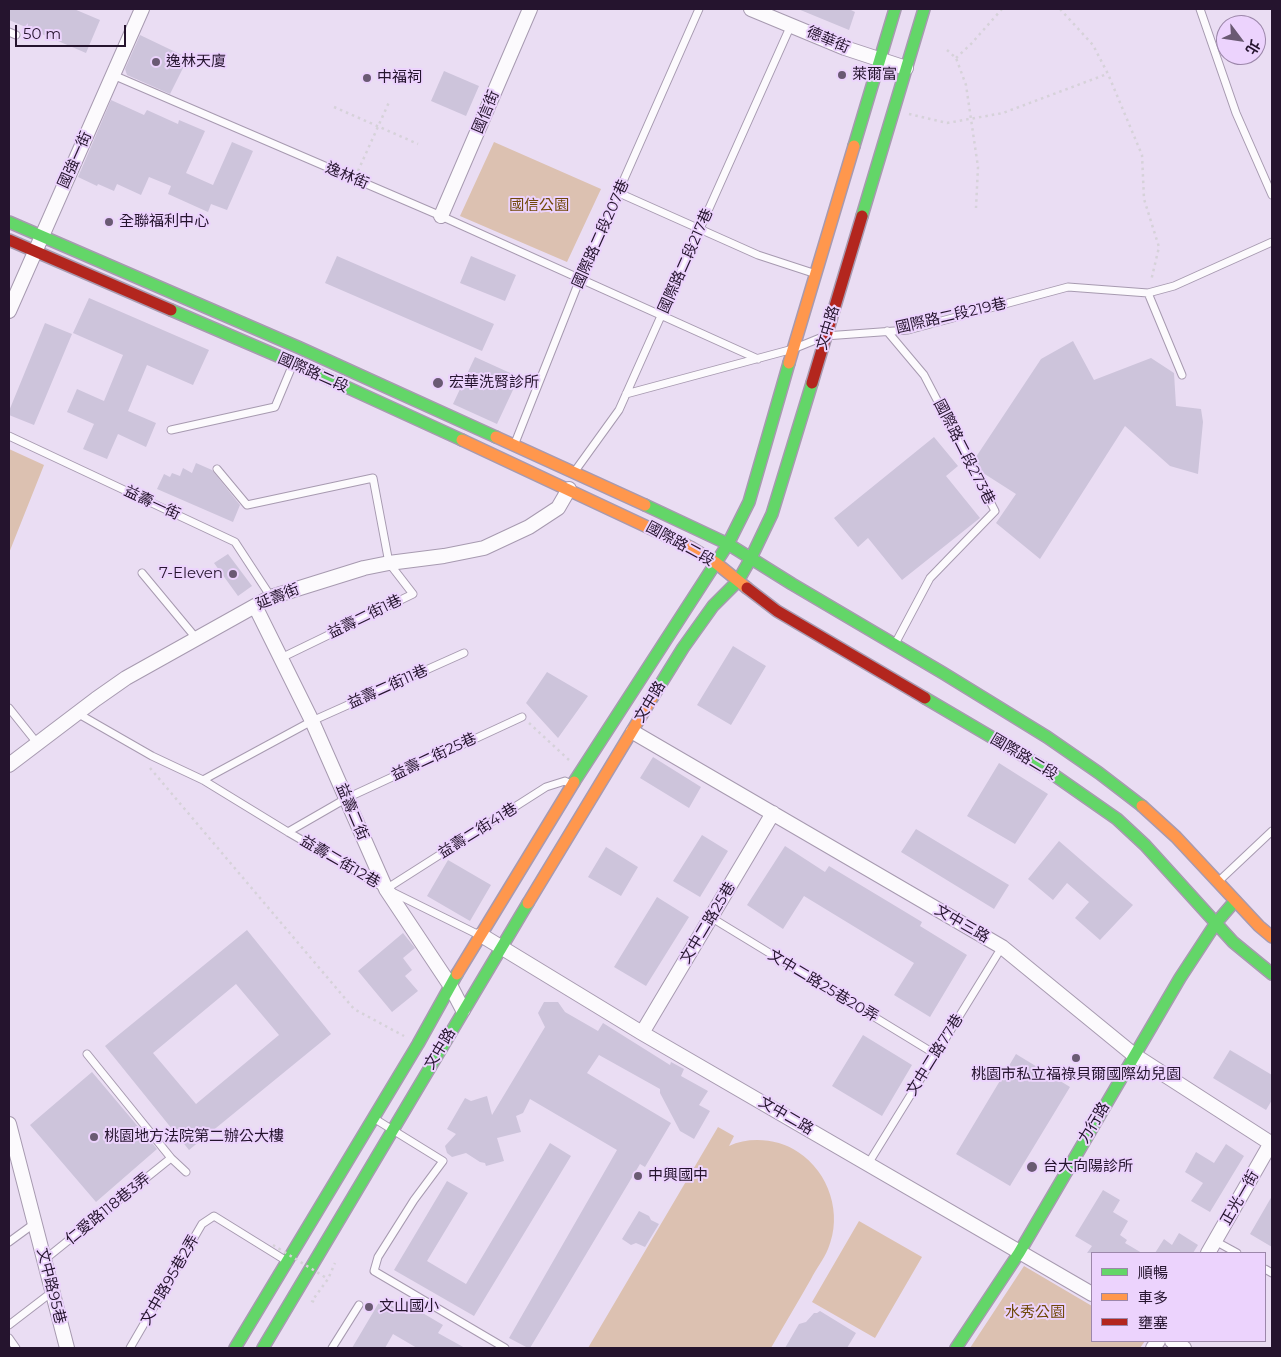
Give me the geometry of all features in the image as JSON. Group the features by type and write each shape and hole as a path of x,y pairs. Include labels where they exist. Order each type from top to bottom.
{"street":[{"name":"國強一街","path":"9,311 142,9"},
{"name":"國信街","path":"441,216 530,9"},
{"name":"德華街","path":"751,9 845,48 906,68"},
{"name":"文中路","path":"235,1348 418,1044 450,984 572,785 728,544 749,502 895,9"},
{"name":"文中路","path":"263,1348 463,1010 683,648 713,606 738,581 751,558 772,514 924,9"},
{"name":"國際路二段","path":"9,222 300,348 728,544 1047,737 1099,773 1144,808 1176,837 1259,926 1272,937"},
{"name":"國際路二段","path":"9,240 294,363 682,542 716,562 777,611 1044,768 1090,799 1117,819 1145,845 1233,942 1272,974"},
{"name":"延壽街","path":"9,765 37,742 126,678 271,597 323,580 389,562 444,556 484,548 529,527 558,508 569,489"},
{"name":"益壽二街","path":"254,606 312,721 386,889 450,984 463,1010"},
{"name":"文中三路","path":"633,732 1002,947 1134,1055 1272,1144"},
{"name":"文中二路25巷","path":"642,1033 773,813"},
{"name":"力行路","path":"956,1348 1019,1252 1180,978 1216,923 1236,901"},
{"name":"文中二路","path":"481,935 642,1033 1091,1293"},
{"name":"文中路95巷","path":"9,1124 11,1147 35,1223 66,1348"},
{"name":"正光一街","path":"1209,1252 1272,1144"}],"lane":[{"name":"國際路二段207巷","path":"508,461 580,280 699,9"},
{"path":"1200,9 1236,113 1272,194"},
{"name":"國際路二段217巷","path":"569,489 574,472 619,410 791,25"},
{"path":"9,32 16,35"},
{"name":"逸林街","path":"113,75 441,216 758,359"},
{"path":"619,193 758,255 816,274"},
{"name":"國際路二段219巷","path":"626,394 793,349 825,336 908,330 1068,287 1148,293 1174,286 1272,242"},
{"path":"1148,293 1182,375"},
{"name":"國際路二段273巷","path":"887,331 924,375 995,512 930,578 895,644"},
{"path":"171,430 274,407 294,363"},
{"name":"益壽一街","path":"9,436 235,542 271,597"},
{"path":"217,469 246,505 373,478 389,562"},
{"name":"益壽二街1巷","path":"281,658 413,594 389,562"},
{"path":"142,573 196,638"},
{"name":"益壽二街11巷","path":"312,721 464,653"},
{"path":"9,708 37,742"},
{"name":"益壽二街12巷","path":"77,713 152,756 203,780 386,889 481,935"},
{"name":"益壽二街25巷","path":"288,832 347,798 522,717"},
{"path":"203,780 312,721"},
{"name":"益壽二街41巷","path":"386,889 546,787 565,781 572,785"},
{"path":"1218,882 1272,831"},
{"name":"文中二路25巷20弄","path":"712,918 935,1054"},
{"name":"文中二路77巷","path":"868,1164 1002,947"},
{"path":"87,1054 171,1158 186,1172"},
{"path":"373,1118 443,1162 414,1200 378,1257 374,1271 505,1348"},
{"name":"仁愛路118巷3弄","path":"44,1260 171,1158"},
{"name":"文中路95巷2弄","path":"130,1348 202,1224 214,1216 287,1262"},
{"path":"9,1242 35,1223"},
{"path":"1215,1240 1236,1252"},
{"path":"9,1326 52,1292"},
{"path":"332,1348 359,1305"},
{"path":"9,1338 16,1348"}],"path":[{"path":"956,58 1002,9"},
{"path":"1060,9 1093,45 1108,74 1142,155 1144,199 1159,247 1148,293"},
{"path":"947,50 956,58 966,85 978,167 976,208"},
{"path":"893,110 948,123 1002,113 1108,74"},
{"path":"355,179 390,100"},
{"path":"334,107 418,144"},
{"path":"522,717 581,772"},
{"path":"150,767 354,1009 418,1044"},
{"path":"273,1245 328,1279"},
{"path":"313,1301 328,1279 338,1256"}],"green space":[{"name":"國信公園","path":"494,142 601,189 567,262 460,216"},
{"path":"9,449 44,465 9,553"},
{"path":"718,1127 734,1136 729,1146 746,1141 764,1140 782,1144 798,1152 809,1160 818,1171 830,1195 834,1222 828,1249 771,1348 588,1348"},
{"path":"859,1221 922,1257 875,1338 812,1302"},
{"name":"水秀公園","path":"1024,1266 1091,1305 1091,1342 1144,1342 1140,1348 970,1348"}],"building":[{"path":"9,9 74,9 100,20 86,53 9,20"},
{"path":"798,9 849,9 855,12 849,30"},
{"name":"逸林天廈","path":"140,35 188,58 170,94 127,75 125,69"},
{"path":"444,71 479,86 466,116 431,101"},
{"path":"111,100 144,115 147,110 178,124 179,120 205,131 186,173 213,185 232,142 253,151 227,210 211,204 208,212 168,194 171,186 149,177 141,195 117,184 114,191 98,184 97,186 78,177"},
{"path":"337,256 494,324 482,351 325,283"},
{"path":"471,256 516,275 505,301 460,283"},
{"path":"89,298 209,350 193,385 147,365 128,411 156,423 146,447 118,434 107,459 83,449 94,424 67,412 77,389 104,401 123,355 73,333"},
{"path":"45,323 72,334 34,425 9,415 9,411"},
{"path":"1073,341 1094,380 1151,358 1174,373 1176,406 1201,409 1203,422 1198,474 1170,466 1125,426 1040,559 996,523 1016,494 980,471 974,460 1041,359"},
{"path":"475,357 519,377 497,424 453,404"},
{"path":"934,437 958,466 946,476 980,518 902,580 868,538 858,547 834,518"},
{"path":"196,463 212,470 240,505 233,522 157,489 164,474 170,477 172,473 180,476 183,468 192,473"},
{"name":"7-Eleven","path":"228,554 252,586 238,596 214,563"},
{"path":"733,646 766,666 731,725 697,705"},
{"path":"547,672 588,696 558,738 526,703"},
{"path":"653,757 701,787 689,808 640,778"},
{"path":"999,763 1048,794 1015,844 967,816"},
{"path":"916,829 1009,885 994,909 901,852"},
{"path":"702,835 728,851 700,897 673,881"},
{"path":"1059,841 1133,905 1100,940 1075,918 1089,902 1067,883 1053,900 1028,879"},
{"path":"785,846 825,872 829,866 922,922 920,926 967,955 930,1017 894,995 914,963 804,896 783,929 747,905"},
{"path":"606,847 638,867 621,896 588,877"},
{"path":"448,860 491,885 470,921 427,896"},
{"path":"657,897 689,917 646,986 614,967"},
{"path":"247,930 331,1034 189,1150 105,1046","holes":["236,984 279,1035 196,1104 153,1053"]},
{"path":"403,933 415,948 403,958 412,970 405,976 418,991 392,1012 358,971"},
{"path":"544,1002 558,1002 565,1012 598,1031 603,1023 670,1065 671,1062 684,1069 681,1076 708,1091 699,1105 710,1111 694,1139 680,1131 660,1093 660,1089 599,1055 587,1073 671,1123 645,1167 640,1164 530,1348 528,1348 509,1338 617,1150 530,1099 523,1113 516,1116 521,1132 497,1138 504,1161 486,1166 485,1163 466,1153 452,1157 447,1153 445,1146 456,1134 447,1129 465,1098 471,1101 487,1096 492,1115 545,1027 538,1013"},
{"path":"863,1035 912,1065 882,1116 832,1086"},
{"path":"1230,1050 1272,1075 1272,1100 1266,1110 1213,1078"},
{"path":"1016,1054 1070,1087 1010,1186 956,1154"},
{"name":"桃園地方法院第二辦公大樓","path":"92,1072 157,1149 96,1202 30,1125"},
{"path":"550,1143 571,1156 474,1316 394,1270 447,1181 468,1193 427,1261 466,1284"},
{"path":"1226,1144 1244,1156 1210,1212 1191,1201 1203,1183 1185,1172 1196,1152 1214,1163"},
{"path":"1103,1190 1120,1200 1113,1212 1128,1221 1120,1235 1127,1240 1125,1243 1140,1252 1087,1253 1092,1246 1075,1236"},
{"path":"1272,1196 1272,1247 1250,1234"},
{"path":"639,1211 659,1224 645,1247 636,1243 631,1245 622,1239"},
{"path":"1179,1233 1198,1245 1194,1252 1156,1252 1164,1239 1172,1245"},
{"path":"381,1299 404,1313 409,1305 443,1325 438,1333 465,1348 417,1348 393,1334 385,1348 352,1348"},
{"path":"820,1311 856,1333 847,1348 785,1348 799,1324 806,1322 814,1313"}],"traffic: fast":[{"path":"854,146 895,9"},
{"path":"862,216 924,9"},
{"path":"9,222 300,348 496,437"},
{"path":"171,310 294,363 462,440"},
{"path":"574,782 728,544 749,502 789,363"},
{"path":"652,698 683,648 713,606 738,581 751,558 772,514 812,383"},
{"path":"645,505 728,544 943,673 1047,737 1142,806"},
{"path":"925,698 1044,768 1117,819 1145,845 1233,942 1272,974"},
{"path":"956,1348 1019,1253 1180,978 1216,923 1235,901"},
{"path":"263,1348 528,903"},
{"path":"235,1348 418,1044 457,974"}],"traffic: slow":[{"path":"789,363 854,146"},
{"path":"496,437 645,505"},
{"path":"462,440 690,547 716,563 747,588"},
{"path":"528,903 652,698"},
{"path":"457,974 574,782"},
{"path":"1142,806 1176,837 1259,926 1272,937"}],"traffic: jam":[{"path":"812,383 862,216"},
{"path":"9,240 171,310"},
{"path":"747,588 777,611 925,698"}],"place":[{"name":"逸林天廈","path":"156,62"},
{"name":"萊爾富","path":"842,75"},
{"name":"中福祠","path":"367,78"},
{"name":"全聯福利中心","path":"109,222"},
{"name":"宏華洗腎診所","path":"438,383"},
{"name":"7-Eleven","path":"233,574"},
{"name":"桃園市私立福祿貝爾國際幼兒園","path":"1076,1058"},
{"name":"桃園地方法院第二辦公大樓","path":"94,1137"},
{"name":"台大向陽診所","path":"1032,1167"},
{"name":"中興國中","path":"638,1176"},
{"name":"文山國小","path":"369,1307"}]}
